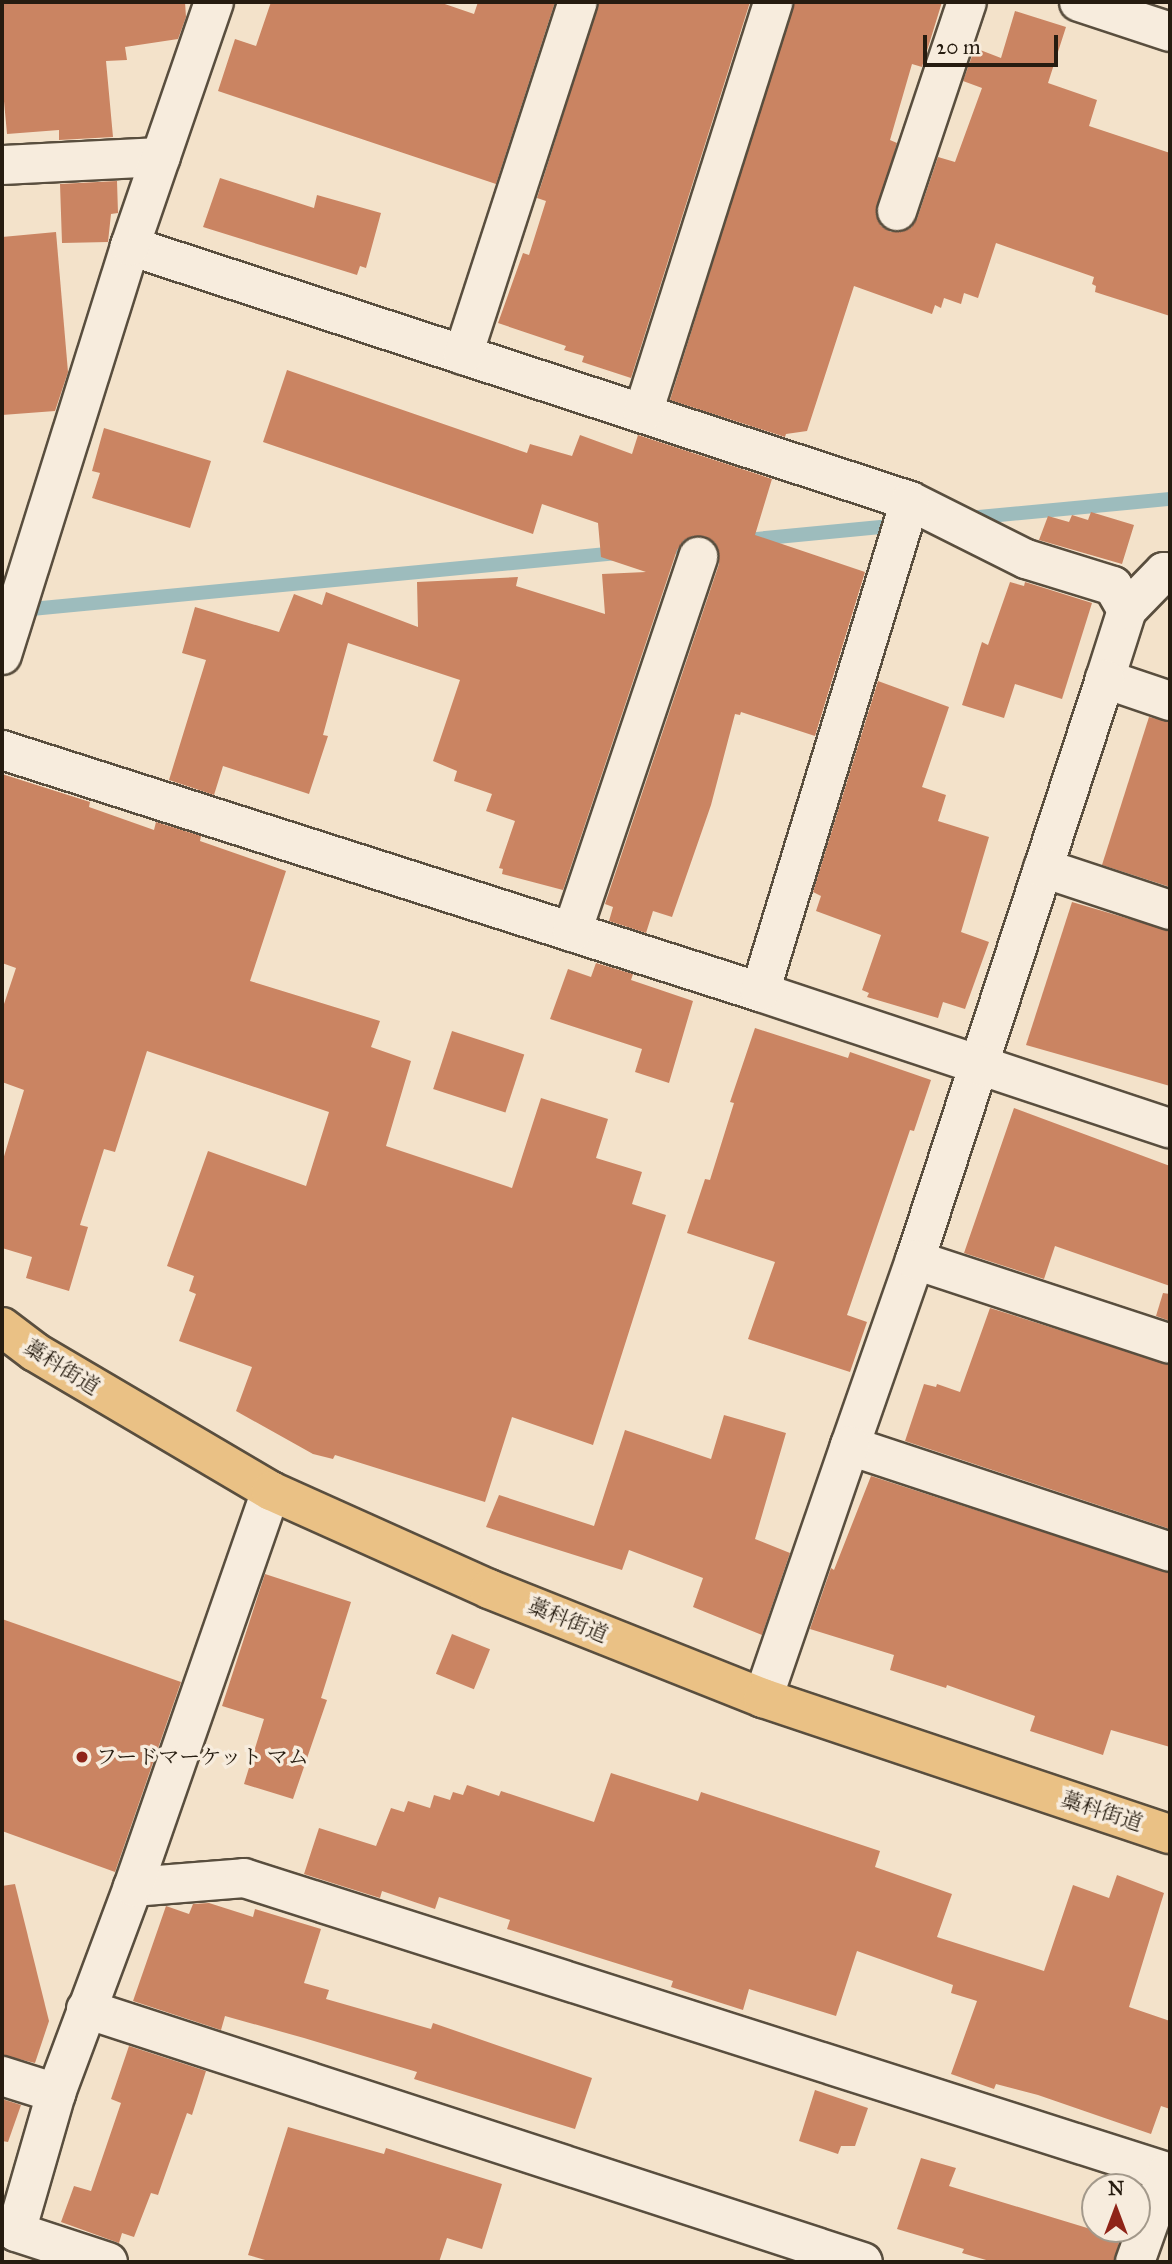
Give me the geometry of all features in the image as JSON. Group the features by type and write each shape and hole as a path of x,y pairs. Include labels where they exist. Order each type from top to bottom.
{"highway":[{"name":"藁科街道","path":"2,1328 35,1352 271,1491 489,1589 763,1698 1170,1834"}],"street":[{"path":"2,655 15,569 131,246 214,2"},
{"path":"463,355 578,2"},
{"path":"643,414 773,2"},
{"path":"897,211 967,2"},
{"path":"1083,2 1170,32"},
{"path":"2,165 161,157"},
{"path":"131,246 911,501 1026,559 1113,586 1127,610"},
{"path":"760,992 911,501"},
{"path":"572,932 698,557"},
{"path":"763,1698 915,1260 1127,610 1164,572 1170,574"},
{"path":"1105,679 1170,701"},
{"path":"2,750 760,992 1170,1128"},
{"path":"1043,868 1170,910"},
{"path":"915,1260 1170,1344"},
{"path":"850,1446 1170,1552"},
{"path":"108,2262 16,2232 56,2092 133,1888 271,1491"},
{"path":"133,1888 244,1878 1169,2171 1135,2262"},
{"path":"86,2009 863,2262"},
{"path":"2,2076 56,2092"}],"building":[{"path":"2,2 185,2 186,17 178,39 125,47 127,60 106,61 113,137 59,140 59,130 7,134 2,79"},
{"path":"271,2 439,2 474,14 478,2 555,2 496,184 218,91 235,39 256,46"},
{"path":"599,2 750,2 631,378 582,362 584,356 564,350 566,346 498,323 523,253 529,255 546,201 537,198"},
{"path":"794,2 942,2 922,67 912,64 890,140 897,143 876,215 881,226 891,232 911,228 917,219 938,157 955,162 982,88 963,81 975,48 1001,58 1015,11 1066,27 1048,83 1097,100 1089,126 1170,153 1170,316 1095,292 1096,286 1092,284 1094,277 996,243 978,298 964,293 961,304 944,298 941,308 935,305 932,314 854,286 807,431 786,434 785,437 670,400"},
{"path":"220,178 314,208 317,195 381,213 366,268 360,266 357,275 203,227"},
{"path":"117,181 118,213 111,214 108,242 62,243 60,184"},
{"path":"56,232 68,372 55,411 2,415 2,237"},
{"path":"287,370 527,453 530,444 572,456 580,435 632,454 638,435 772,479 755,535 865,572 815,736 741,712 740,715 735,714 711,805 672,917 653,911 646,933 609,921 613,907 605,904 719,564 715,543 704,536 693,536 684,540 677,550 563,890 502,874 503,869 499,868 515,821 486,811 492,794 454,781 457,771 433,761 460,680 348,643 323,735 328,736 309,794 223,766 214,795 169,780 206,660 182,653 195,607 279,632 294,594 322,605 326,592 418,627 417,582 518,577 516,586 605,614 602,574 646,572 601,557 598,523 542,504 533,534 263,442"},
{"path":"104,428 211,461 190,528 92,498 100,473 92,471"},
{"path":"1091,512 1134,525 1122,564 1039,540 1048,516 1069,522 1072,515 1088,520"},
{"path":"1010,582 1024,586 1025,582 1092,603 1062,699 1015,684 1004,718 962,705 982,642 988,645"},
{"path":"878,681 949,707 922,787 946,795 938,821 989,837 961,932 989,942 965,1009 943,1002 938,1018 867,997 869,993 862,990 881,935 816,911 821,896 813,892"},
{"path":"1149,717 1170,722 1170,887 1102,865"},
{"path":"2,774 90,802 89,807 154,830 156,822 201,836 200,841 286,871 250,981 380,1021 371,1047 411,1061 386,1146 512,1188 541,1098 608,1119 596,1158 642,1172 632,1204 666,1215 593,1445 512,1417 485,1502 335,1455 333,1459 313,1454 236,1411 252,1367 179,1341 196,1294 189,1291 194,1276 167,1266 208,1151 306,1186 329,1112 147,1051 115,1152 104,1149 80,1225 88,1227 69,1291 26,1278 32,1257 2,1248 2,1163 24,1090 2,1082 2,1010 16,968 2,963"},
{"path":"1072,902 1170,931 1170,1086 1026,1045"},
{"path":"596,963 633,974 631,980 693,1001 669,1083 635,1072 642,1049 550,1019 568,969 591,977"},
{"path":"755,1028 848,1058 850,1052 931,1080 914,1131 910,1130 847,1315 867,1322 850,1372 748,1339 775,1262 687,1233 705,1179 710,1180 734,1103 730,1102"},
{"path":"452,1031 524,1054 505,1112 433,1089"},
{"path":"1014,1108 1170,1166 1170,1286 1055,1246 1044,1279 964,1253"},
{"path":"1163,1293 1170,1294 1170,1321 1156,1316"},
{"path":"990,1308 1170,1365 1170,1529 905,1441 924,1384 936,1387 937,1384 960,1392"},
{"path":"724,1415 786,1433 755,1539 790,1553 762,1635 693,1607 703,1578 629,1550 622,1570 486,1527 499,1495 594,1526 625,1430 711,1459"},
{"path":"871,1476 1170,1573 1170,1747 1111,1730 1103,1755 1030,1731 1035,1716 947,1685 946,1688 890,1670 894,1655 810,1629 831,1568 834,1570"},
{"path":"265,1574 351,1602 321,1698 327,1700 293,1799 244,1784 264,1719 222,1706"},
{"name":"フードマーケット マム","path":"2,1619 181,1682 115,1872 2,1831"},
{"path":"452,1634 490,1649 474,1689 436,1674"},
{"path":"611,1773 698,1801 701,1792 880,1851 875,1867 952,1894 937,1937 1044,1971 1073,1885 1109,1898 1117,1875 1164,1893 1129,2007 1170,2021 1170,2109 1161,2106 1151,2134 1038,2095 996,2084 994,2089 951,2074 977,2001 951,1993 953,1985 857,1951 836,2016 749,1989 743,2010 671,1987 673,1981 507,1929 510,1920 439,1897 435,1909 382,1891 380,1898 304,1874 319,1828 376,1846 391,1808 404,1812 408,1801 430,1808 434,1795 450,1800 453,1792 463,1795 467,1785 499,1796 501,1791 594,1822"},
{"path":"15,1884 49,2021 35,2063 2,2055 2,1886"},
{"path":"209,1903 253,1917 255,1909 321,1929 304,1983 329,1990 326,1999 431,2029 433,2023 592,2078 575,2129 414,2079 417,2072 304,2038 225,2016 221,2030 133,2001 166,1906 189,1914 193,1904"},
{"path":"129,2046 206,2071 192,2115 187,2113 158,2195 151,2193 134,2237 122,2233 119,2243 61,2222 74,2186 91,2191 121,2103 111,2099"},
{"path":"815,2090 868,2108 855,2146 841,2146 838,2154 799,2141"},
{"path":"2,2099 21,2105 8,2142 2,2141"},
{"path":"288,2127 384,2154 386,2148 502,2184 482,2249 447,2238 439,2262 272,2262 248,2255"},
{"path":"921,2158 956,2168 949,2186 1081,2226 1081,2243 1119,2243 1114,2262 993,2262 962,2253 964,2249 897,2229"}],"waterway":[{"path":"968,518 1170,499"},
{"path":"662,548 899,525"},
{"path":"21,610 617,553"}],"place":[{"name":"フードマーケット マム","path":"82,1757"}]}
